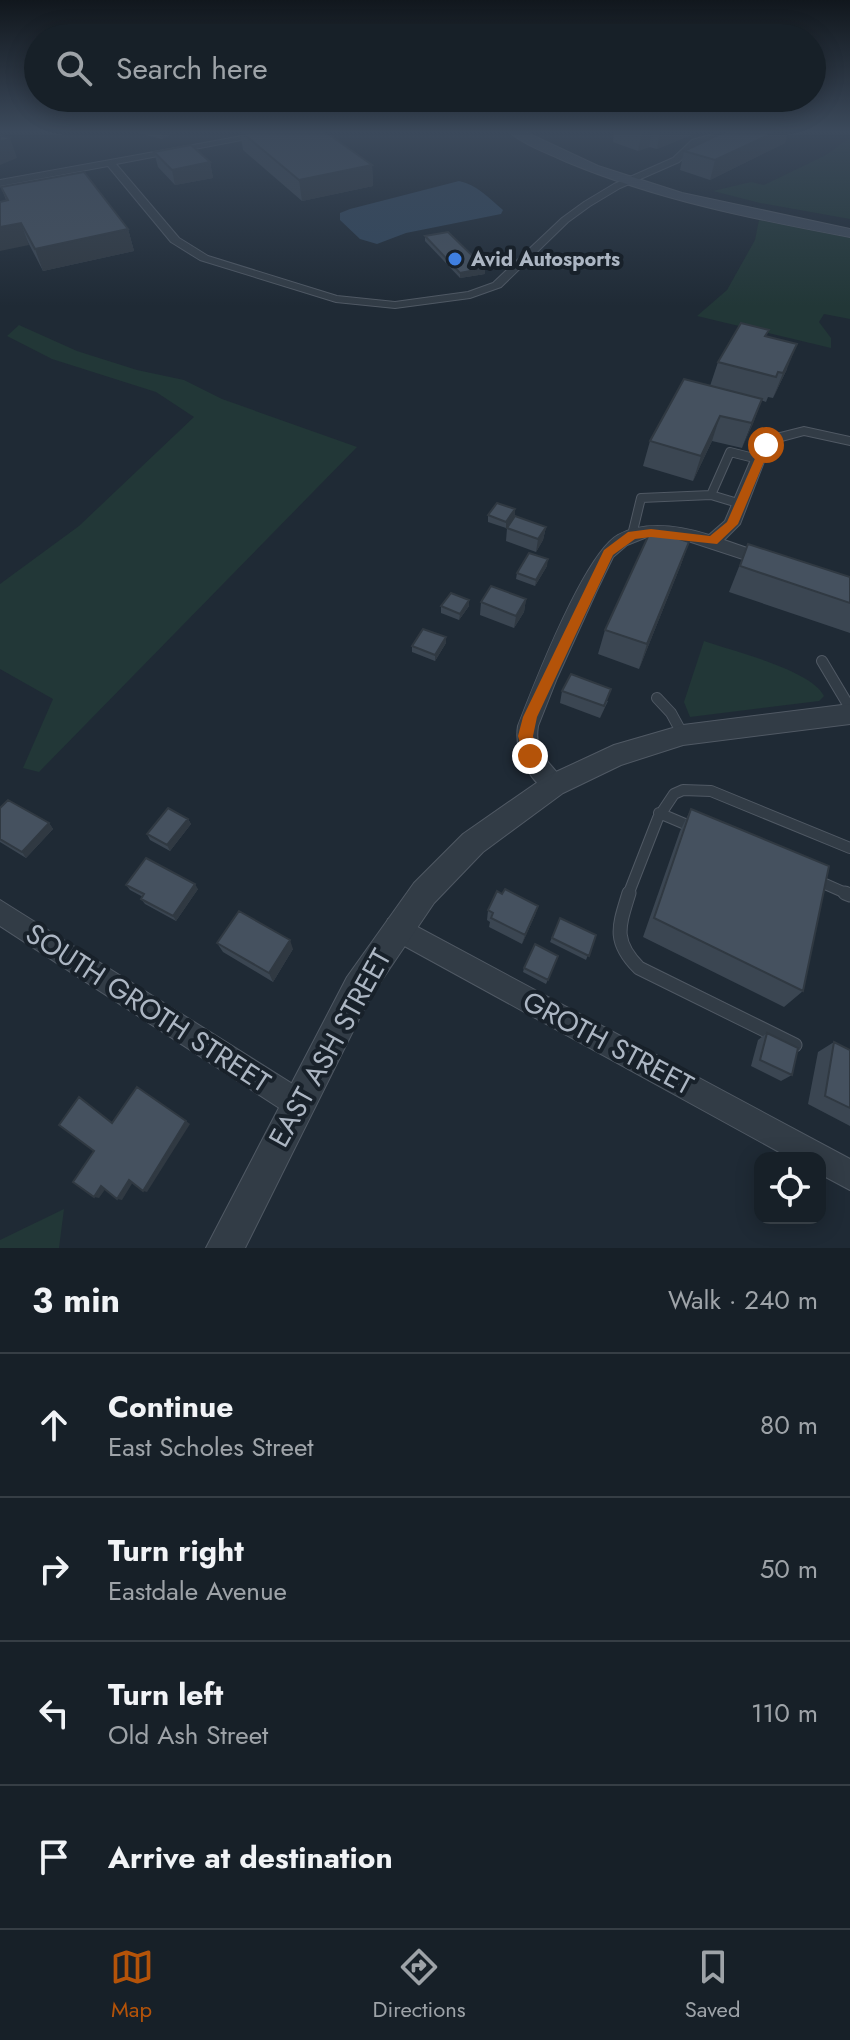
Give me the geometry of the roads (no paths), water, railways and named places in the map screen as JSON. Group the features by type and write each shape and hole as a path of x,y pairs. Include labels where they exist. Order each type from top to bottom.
{"main road":[{"path":"670,189 739,211 850,233"},
{"path":"680,189 850,225"}],"street":[{"path":"132,189 175,240 214,263 353,302 395,305 434,305 497,285 565,220 616,189"},
{"path":"712,541 732,524 758,459 773,439 804,431 850,441"},
{"path":"554,785 530,756 525,736 530,717 608,553 632,535 670,534 712,541 783,566"},
{"name":"EAST ASH STREET","path":"225,1248 358,988 397,928 442,872 473,843 554,785 614,756 683,735 850,711"},
{"name":"SOUTH GROTH STREET","path":"0,912 297,1103"},
{"name":"GROTH STREET","path":"397,928 809,1152"},
{"name":"GROTH STREET","path":"826,1161 850,1175"}],"lane":[{"path":"711,495 730,452 758,459"},
{"path":"632,535 641,498 711,495 741,504"},
{"path":"822,661 850,711"},
{"path":"657,698 671,713 683,735"},
{"path":"795,1045 639,968 624,953 619,938 619,918 659,813 676,793 689,789 711,791 850,848"},
{"path":"659,813 709,834"},
{"path":"798,872 850,895"}],"water":[{"path":"427,189 478,189 503,210 501,214 406,233 377,244 360,239 340,220 340,213"}],"place":[{"name":"Avid Autosports","path":"455,259"}]}
